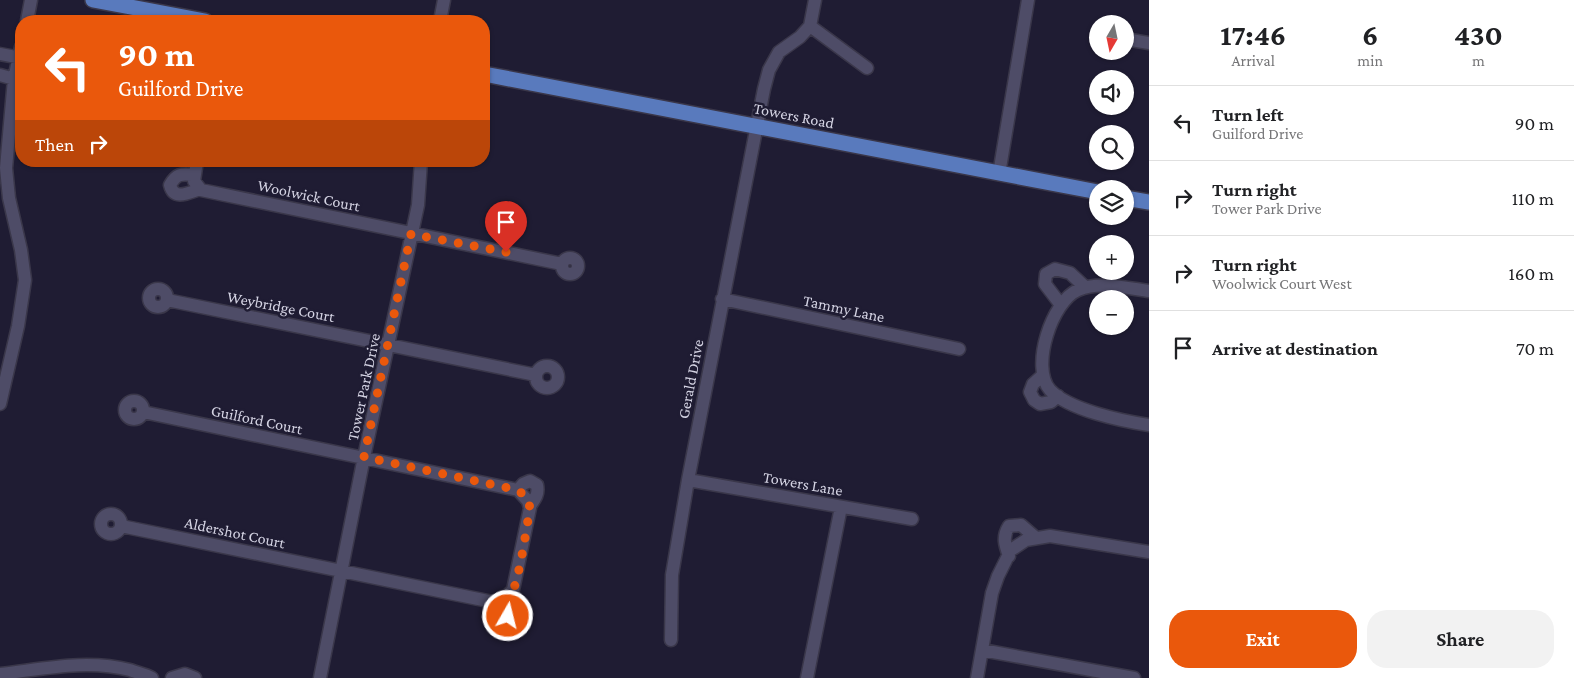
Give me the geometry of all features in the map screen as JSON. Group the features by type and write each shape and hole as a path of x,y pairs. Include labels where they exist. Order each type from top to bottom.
{"main road":[{"path":"93,0 173,15"},
{"name":"Towers Road","path":"490,75 1089,190"},
{"path":"1134,200 1149,202"}],"street":[{"path":"27,15 31,0"},
{"path":"441,15 444,0"},
{"path":"815,0 810,26 867,68"},
{"path":"999,174 1028,0"},
{"name":"Gerald Drive","path":"671,640 672,575 688,480 764,89 769,70 779,52 800,37 810,26"},
{"path":"1134,40 1149,43"},
{"path":"0,54 15,54"},
{"path":"0,76 15,80"},
{"path":"0,404 3,382 18,326 25,280 10,198 3,145 15,89"},
{"path":"196,167 194,181 200,189"},
{"name":"Tower Park Drive","path":"320,678 364,457 418,205 421,167"},
{"name":"Woolwick Court","path":"194,175 182,174 174,177 170,185 172,191 176,195 183,195 200,189 562,264"},
{"path":"1061,305 1045,284 1046,274 1055,270 1070,273 1086,287"},
{"path":"1149,291 1091,285 1076,290 1065,298 1061,305 1043,348 1043,375 1049,389 1058,396 1085,409 1121,421 1149,425"},
{"name":"Tammy Lane","path":"722,299 960,349"},
{"name":"Weybridge Court","path":"167,300 536,375"},
{"path":"1043,375 1033,384 1030,392 1034,400 1040,404 1051,402 1058,396"},
{"name":"Guilford Court","path":"143,412 518,490 530,506 517,577 511,594 495,602"},
{"name":"Towers Lane","path":"688,480 912,519"},
{"path":"807,678 841,506"},
{"path":"1008,556 1004,543 1004,533 1008,526 1021,525 1036,538"},
{"name":"Aldershot Court","path":"121,526 495,602"},
{"path":"977,678 992,594 998,576 1011,550 1026,540 1050,536 1149,552"},
{"path":"982,650 1134,678"},
{"path":"0,674 85,664 120,668 152,678"},
{"path":"172,678 185,674 195,678"}],"route":[{"path":"506,252 411,234 364,457 518,490 524,494 530,508 517,577 511,594 513,602 512,612 508,616"}]}
